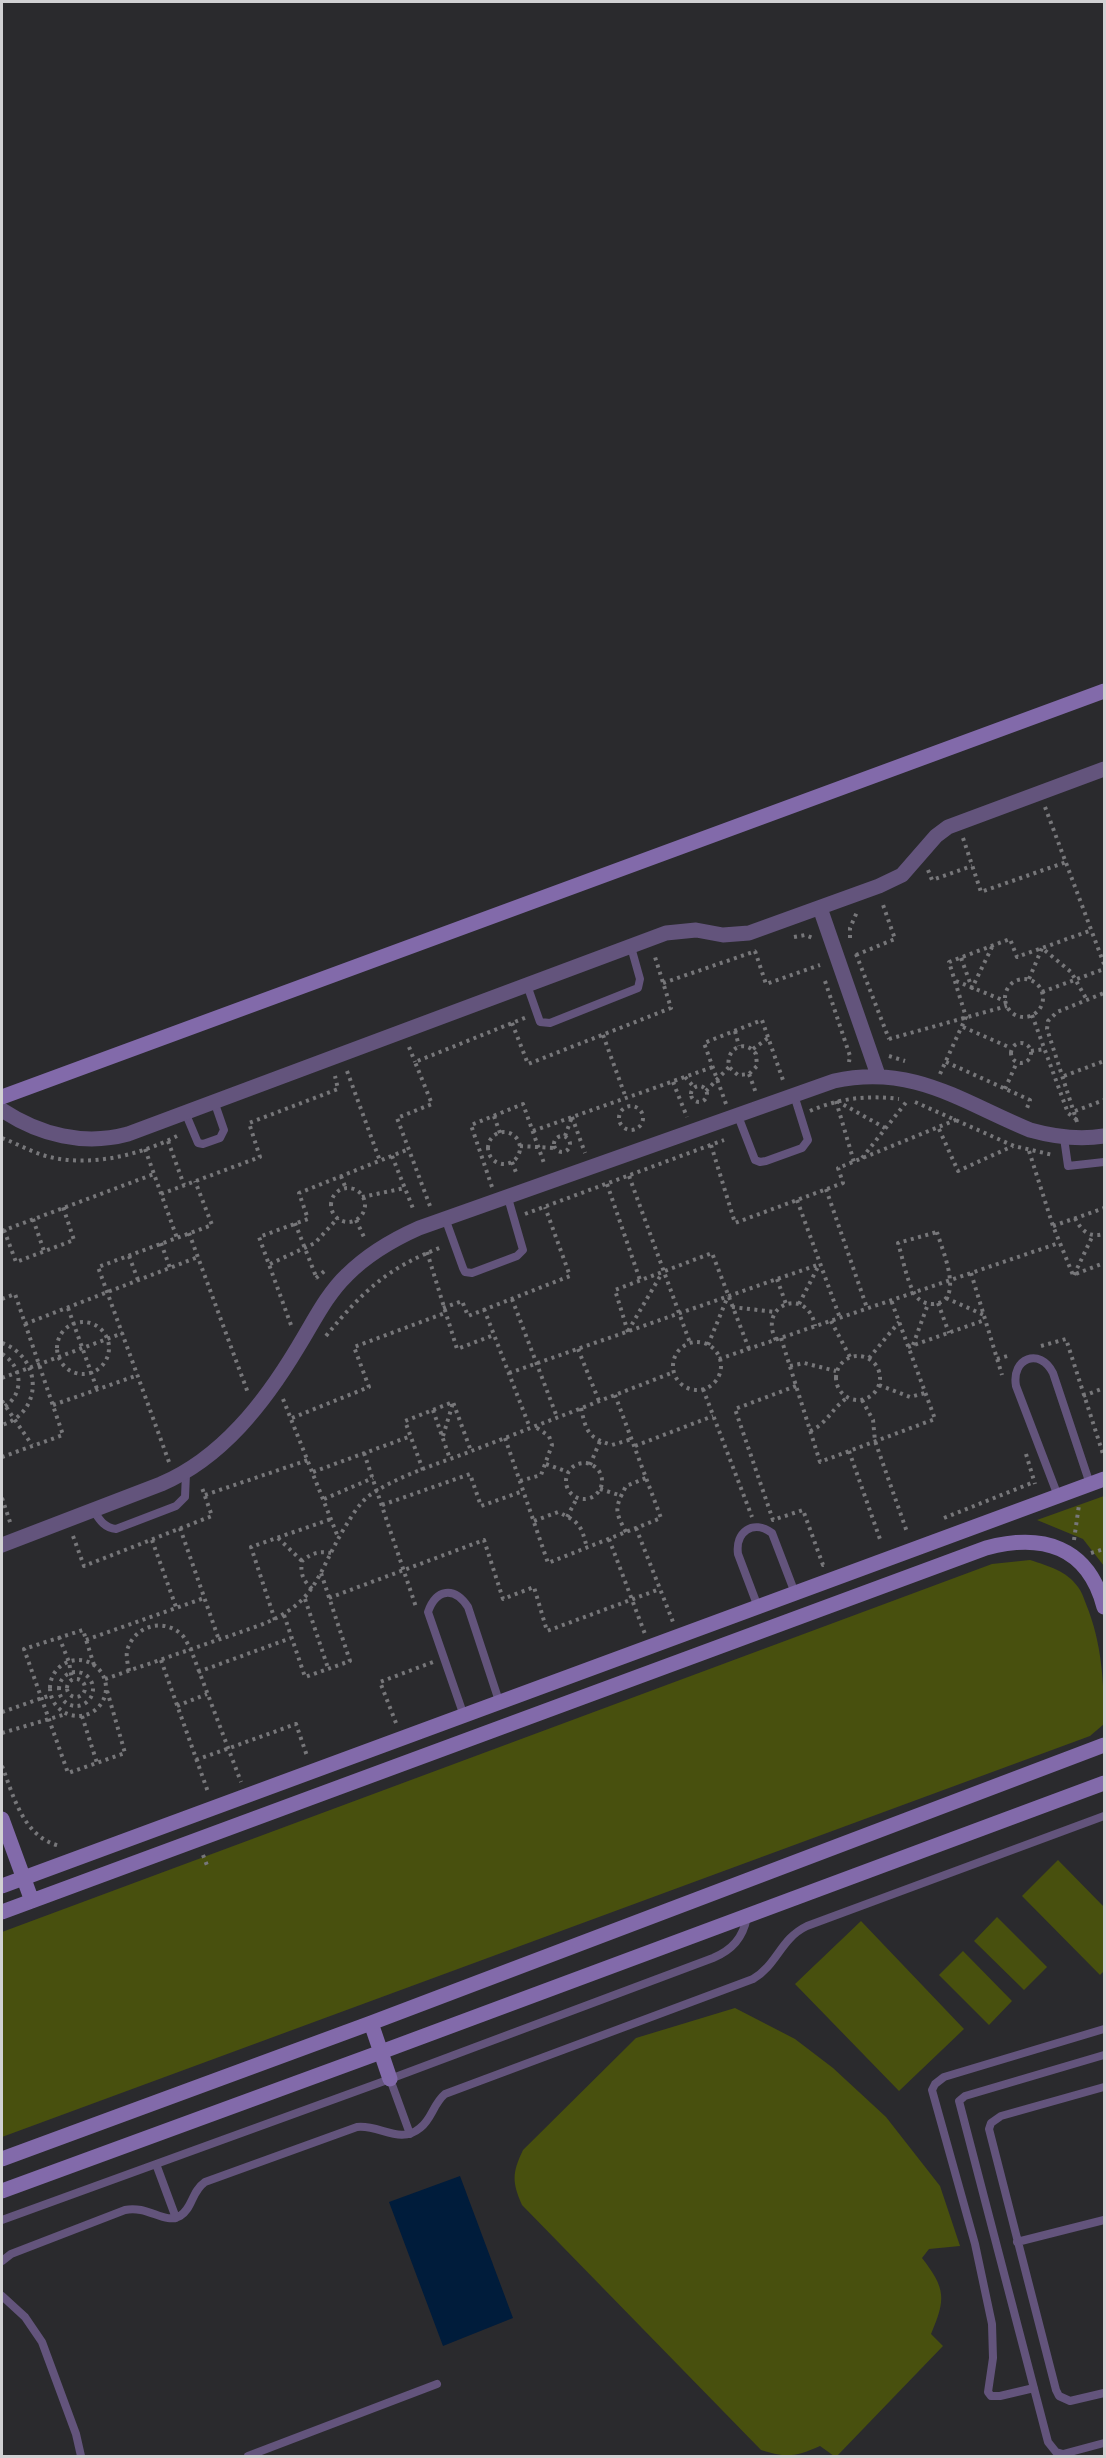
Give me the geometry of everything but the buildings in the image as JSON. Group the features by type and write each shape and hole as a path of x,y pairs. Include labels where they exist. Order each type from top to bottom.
{"street":[{"path":"2,1096 1104,691"},
{"path":"2,1110 42,1130 78,1140 96,1140 128,1134 526,985 681,930 736,935 749,933 885,884 902,875 936,836 948,827 1042,800 1104,769"},
{"path":"820,908 878,1075"},
{"path":"2,1545 186,1473 221,1445 261,1402 329,1297 346,1276 368,1256 392,1240 501,1196 790,1092 856,1076 878,1075 914,1081 1030,1130 1066,1131 1104,1136"},
{"path":"2,1886 1097,1482"},
{"path":"2,1912 986,1548 1021,1541 1039,1542 1056,1547 1074,1557 1090,1572 1104,1607"},
{"path":"2,2159 371,2023 1104,1745"},
{"path":"2,2191 1104,1783"},
{"path":"2,1819 32,1901"},
{"path":"371,2023 390,2079"}],"lane":[{"path":"526,985 540,1022 550,1023 634,992 640,984 631,947"},
{"path":"734,1113 755,1160 766,1161 806,1145 808,1140 801,1115 790,1092"},
{"path":"185,1112 198,1143 203,1144 220,1138 224,1130 214,1101"},
{"path":"1066,1131 1067,1165 1071,1167 1104,1162"},
{"path":"445,1218 463,1268 468,1274 517,1256 524,1250 515,1218 501,1196"},
{"path":"1058,1496 1014,1377 1017,1368 1024,1361 1032,1358 1041,1359 1049,1365 1097,1482"},
{"path":"93,1510 106,1526 119,1529 183,1501 186,1473"},
{"path":"758,1607 738,1554 737,1544 746,1529 755,1526 764,1527 772,1533 795,1593"},
{"path":"464,1717 428,1612 432,1601 440,1594 451,1593 462,1597 468,1607 500,1704"},
{"path":"2,2261 10,2254 125,2210 141,2208 163,2218 176,2218 185,2212 193,2193 205,2182 349,2129 364,2126 394,2135 410,2134 423,2127 434,2106 445,2094 753,1978 771,1965 789,1937 807,1926 1104,1816"},
{"path":"2,2220 390,2079 723,1953 740,1937 747,1915"},
{"path":"1034,2388 995,2397 988,2392 993,2358 992,2324 975,2244 932,2090 934,2084 944,2077 1104,2029"},
{"path":"1104,2055 965,2096 959,2101 1048,2442 1056,2452 1069,2453 1104,2443"},
{"path":"390,2079 410,2134"},
{"path":"1104,2086 1001,2116 991,2123 989,2135 1059,2396 1070,2401 1104,2392"},
{"path":"156,2164 176,2218"},
{"path":"1017,2242 1104,2220"},
{"path":"2,2299 26,2317 42,2342 76,2434 81,2457"},
{"path":"248,2457 437,2384"}],"path":[{"path":"1035,811 1042,800"},
{"path":"1042,800 1104,964"},
{"path":"956,839 973,833"},
{"path":"962,837 981,892 1066,862"},
{"path":"923,874 932,865"},
{"path":"928,870 932,880 972,866"},
{"path":"856,955 896,939 881,898 873,903"},
{"path":"864,907 857,912 849,928 850,937 889,1038"},
{"path":"930,1070 940,1074 966,1017 949,962 1010,939 1017,957 1092,930"},
{"path":"786,940 805,935 818,942"},
{"path":"972,988 992,946"},
{"path":"663,983 765,947"},
{"path":"1029,979 1042,948"},
{"path":"1042,948 1077,979 1087,1000"},
{"path":"755,951 766,984 820,965"},
{"path":"636,964 665,953"},
{"path":"735,953 748,954"},
{"path":"512,1023 528,1064 672,1008 655,957"},
{"path":"827,958 818,962 849,1056 850,1061 844,1069"},
{"path":"961,958 972,988"},
{"path":"1042,992 1104,969"},
{"path":"955,981 1006,1004 1015,1014 1021,1016 1032,1015 1042,1005 1042,992 1035,982 1029,979 1014,981 1005,993 1006,1004"},
{"path":"1066,1131 1078,1126 1064,1076 1047,1029 1048,1022 1057,1012 1104,993"},
{"path":"868,1047 889,1038 1006,1004"},
{"path":"415,1062 536,1014"},
{"path":"1032,1015 1068,1113 1077,1120"},
{"path":"734,1113 717,1080 704,1043 762,1020 790,1092"},
{"path":"963,1027 1011,1048"},
{"path":"735,1031 739,1046"},
{"path":"603,1035 626,1098"},
{"path":"739,1046 753,1049 768,1038"},
{"path":"1017,1062 1010,1054 1015,1044 1025,1043 1031,1051"},
{"path":"694,1087 691,1095 696,1102 705,1100 706,1091 729,1067 730,1054 739,1046"},
{"path":"399,1051 409,1047 432,1104 397,1118 430,1206"},
{"path":"868,1047 909,1063"},
{"path":"729,1067 738,1075 749,1074 758,1066 753,1049"},
{"path":"1031,1051 1045,1049"},
{"path":"1017,1062 1027,1061 1031,1051"},
{"path":"946,1061 1029,1100 1025,1114 1035,1117"},
{"path":"1064,1076 1104,1061"},
{"path":"1005,1089 1017,1062"},
{"path":"161,1194 260,1157 249,1123 338,1089 334,1076 357,1067"},
{"path":"533,1131 713,1067"},
{"path":"347,1071 380,1161"},
{"path":"749,1074 759,1099"},
{"path":"685,1077 694,1087"},
{"path":"673,1082 690,1124"},
{"path":"694,1087 699,1086 706,1091"},
{"path":"630,1106 640,1109 643,1114 641,1124 633,1130 622,1127 619,1117 621,1112 630,1106 635,1095"},
{"path":"801,1115 836,1101 861,1097 908,1100 958,1119 1014,1146 1029,1151 1066,1156"},
{"path":"861,1159 908,1100"},
{"path":"1075,1111 1104,1100"},
{"path":"836,1101 886,1129"},
{"path":"836,1101 854,1162"},
{"path":"501,1196 481,1154 471,1125 523,1104 549,1176"},
{"path":"494,1116 500,1132"},
{"path":"566,1136 572,1117"},
{"path":"572,1117 588,1161"},
{"path":"711,1145 735,1223 843,1183 838,1168 939,1129 958,1119"},
{"path":"939,1129 958,1171 1014,1146"},
{"path":"500,1132 516,1137 520,1146 515,1160 506,1164 495,1161 489,1152 490,1140 500,1132"},
{"path":"515,1218 744,1133"},
{"path":"554,1148 557,1137 566,1136"},
{"path":"520,1146 554,1148 562,1153 570,1148 569,1139 566,1136"},
{"path":"168,1141 184,1185"},
{"path":"145,1149 177,1238"},
{"path":"294,1334 259,1236 308,1219 299,1193 409,1149"},
{"path":"1029,1151 1059,1243 1073,1275"},
{"path":"481,1154 489,1152"},
{"path":"392,1156 414,1211"},
{"path":"63,1207 74,1240 16,1262 3,1230 63,1207 154,1174"},
{"path":"341,1176 346,1189"},
{"path":"629,1176 690,1343"},
{"path":"171,1465 98,1267 212,1225 195,1180"},
{"path":"607,1184 640,1280"},
{"path":"362,1197 405,1188"},
{"path":"352,1189 362,1197 364,1210 356,1220 350,1222 338,1218 332,1207 332,1201 340,1191 352,1189"},
{"path":"826,1189 867,1308"},
{"path":"797,1200 840,1318"},
{"path":"405,1215 437,1203"},
{"path":"292,1418 369,1387 354,1347 462,1301 468,1316 570,1276 545,1207"},
{"path":"1053,1226 1104,1208"},
{"path":"270,1264 305,1249 324,1236 338,1218"},
{"path":"1076,1218 1085,1232 1093,1235 1104,1234"},
{"path":"33,1219 44,1251"},
{"path":"356,1220 364,1237"},
{"path":"296,1223 320,1287"},
{"path":"937,1232 951,1279 951,1289 946,1298 938,1304 928,1304 919,1300 914,1292 898,1243 937,1232"},
{"path":"189,1233 249,1395"},
{"path":"356,1243 370,1233"},
{"path":"1073,1275 1093,1235"},
{"path":"321,1343 356,1301 378,1281 399,1265 453,1242"},
{"path":"719,1359 1059,1243"},
{"path":"161,1244 170,1268"},
{"path":"427,1252 457,1349 494,1335"},
{"path":"628,1332 615,1290 712,1253 748,1350"},
{"path":"129,1255 138,1281"},
{"path":"25,1324 198,1257"},
{"path":"1073,1275 1104,1263"},
{"path":"316,1278 332,1264"},
{"path":"509,1373 820,1264"},
{"path":"799,1304 820,1264"},
{"path":"628,1332 663,1272"},
{"path":"777,1279 786,1304"},
{"path":"2,1299 15,1294 63,1435 2,1456"},
{"path":"708,1345 729,1296"},
{"path":"908,1347 985,1318 946,1298"},
{"path":"512,1299 557,1418"},
{"path":"781,1338 820,1462 935,1419 891,1300"},
{"path":"776,1340 771,1331 771,1321 775,1312 786,1304 799,1304 808,1308 815,1326"},
{"path":"913,1345 928,1304"},
{"path":"938,1304 949,1333"},
{"path":"732,1306 775,1312"},
{"path":"68,1308 97,1389"},
{"path":"484,1309 532,1427 546,1433 551,1441 546,1464 539,1477 520,1481"},
{"path":"831,1321 850,1357"},
{"path":"869,1358 899,1321"},
{"path":"74,1324 93,1325 106,1339 108,1347 104,1363 91,1373 72,1372 58,1357 58,1341 67,1328 74,1324"},
{"path":"2,1385 2,1379 123,1333"},
{"path":"2,1343 20,1352 30,1368 33,1379 30,1401 15,1419 2,1425"},
{"path":"690,1343 708,1345 719,1359 719,1374 715,1381 703,1389 695,1390 681,1384 674,1372 674,1358 678,1351 690,1343"},
{"path":"578,1349 599,1401"},
{"path":"2,1354 14,1364 18,1373 17,1391 4,1407"},
{"path":"850,1357 869,1358 879,1370 879,1385 876,1392 862,1400 847,1398 837,1387 837,1371 840,1365 850,1357"},
{"path":"790,1366 804,1363 837,1371"},
{"path":"105,1679 284,1615 305,1599 355,1511 367,1497 377,1491 450,1459 674,1372"},
{"path":"53,1405 138,1374"},
{"path":"879,1385 910,1397 925,1393"},
{"path":"244,1401 255,1386"},
{"path":"796,1386 735,1410 773,1520 803,1509 823,1565 833,1561"},
{"path":"703,1389 755,1526"},
{"path":"1083,1396 1104,1389"},
{"path":"276,1406 287,1390"},
{"path":"505,1438 548,1563 587,1548 661,1518 615,1395"},
{"path":"282,1398 339,1538"},
{"path":"810,1431 825,1423 841,1402 847,1398"},
{"path":"862,1400 873,1420 876,1441 907,1532"},
{"path":"2,1401 32,1445"},
{"path":"423,1470 405,1421 453,1402"},
{"path":"443,1437 453,1402"},
{"path":"453,1402 471,1451"},
{"path":"581,1408 587,1431 592,1437 616,1445 632,1439"},
{"path":"433,1410 450,1459"},
{"path":"635,1446 713,1416"},
{"path":"313,1472 411,1436"},
{"path":"590,1464 600,1441"},
{"path":"849,1451 881,1542"},
{"path":"364,1453 419,1616"},
{"path":"205,1496 308,1460"},
{"path":"546,1464 568,1472"},
{"path":"578,1464 590,1464 601,1475 600,1489 591,1498 577,1498 568,1490 566,1478 568,1472 578,1464"},
{"path":"382,1505 470,1474 481,1506 523,1491"},
{"path":"324,1499 373,1478"},
{"path":"626,1532 617,1514 622,1496 628,1484 646,1478"},
{"path":"185,1493 208,1479"},
{"path":"939,1520 1034,1482"},
{"path":"1074,1557 1076,1515 1080,1500 1097,1482"},
{"path":"72,1535 84,1566 212,1516 201,1485"},
{"path":"600,1489 622,1496"},
{"path":"2,1498 11,1525"},
{"path":"567,1517 577,1498"},
{"path":"534,1521 553,1512 578,1522 587,1548"},
{"path":"275,1620 251,1547 332,1519"},
{"path":"2,1528 22,1521"},
{"path":"180,1528 219,1640"},
{"path":"636,1528 679,1636"},
{"path":"898,1535 918,1528"},
{"path":"278,1538 302,1561"},
{"path":"152,1539 176,1607"},
{"path":"609,1539 650,1647"},
{"path":"872,1546 890,1539"},
{"path":"330,1598 484,1540 503,1599 534,1587 547,1631 660,1589"},
{"path":"312,1589 300,1573 302,1561 309,1554 320,1551 331,1553"},
{"path":"284,1615 305,1677 350,1661 321,1573"},
{"path":"86,1640 204,1598"},
{"path":"305,1599 328,1668"},
{"path":"145,1618 149,1626"},
{"path":"129,1671 127,1653 134,1636 149,1626 166,1625 182,1634 191,1650 242,1785"},
{"path":"83,1629 86,1640 94,1665 105,1679 126,1753 68,1773 24,1649 83,1629"},
{"path":"59,1637 69,1662 72,1680"},
{"path":"198,1672 291,1638"},
{"path":"430,1650 438,1672"},
{"path":"161,1660 210,1798"},
{"path":"66,1714 54,1703 51,1695 52,1679 61,1666 69,1662 82,1661 94,1665"},
{"path":"397,1724 380,1682 434,1662"},
{"path":"71,1672 85,1673 93,1683 92,1697 81,1706 68,1704 59,1694 61,1680 71,1672"},
{"path":"72,1680 82,1681 85,1686 83,1695 74,1698 66,1692 66,1686 72,1680"},
{"path":"2,1733 66,1714 82,1716 90,1714 102,1703 106,1687"},
{"path":"177,1706 207,1694"},
{"path":"2,1712 51,1695"},
{"path":"82,1716 97,1763"},
{"path":"386,1729 407,1720"},
{"path":"196,1760 296,1724 308,1759"},
{"path":"2,1766 21,1814 30,1827 42,1838 65,1846"}],"green space":[{"path":"1104,1496 1104,1566 1083,1539 1037,1520"},
{"path":"1030,1560 1057,1570 1074,1581 1082,1593 1096,1633 1101,1663 1104,1724 1090,1736 2,2137 2,1932 992,1564"},
{"path":"1058,1860 1104,1907 1104,1971 1100,1975 1022,1896"},
{"path":"997,1917 1047,1967 1024,1990 974,1941"},
{"path":"861,1921 964,2029 899,2091 795,1984"},
{"path":"963,1951 1012,2001 989,2025 939,1975"},
{"path":"735,2008 795,2039 833,2068 886,2117 940,2186 960,2246 929,2249 922,2258 936,2278 941,2294 939,2312 931,2334 943,2346 837,2456 820,2446 791,2455 761,2450 522,2205 516,2190 515,2171 523,2150 636,2038"}],"water":[{"path":"460,2176 513,2318 443,2346 389,2202"}]}
